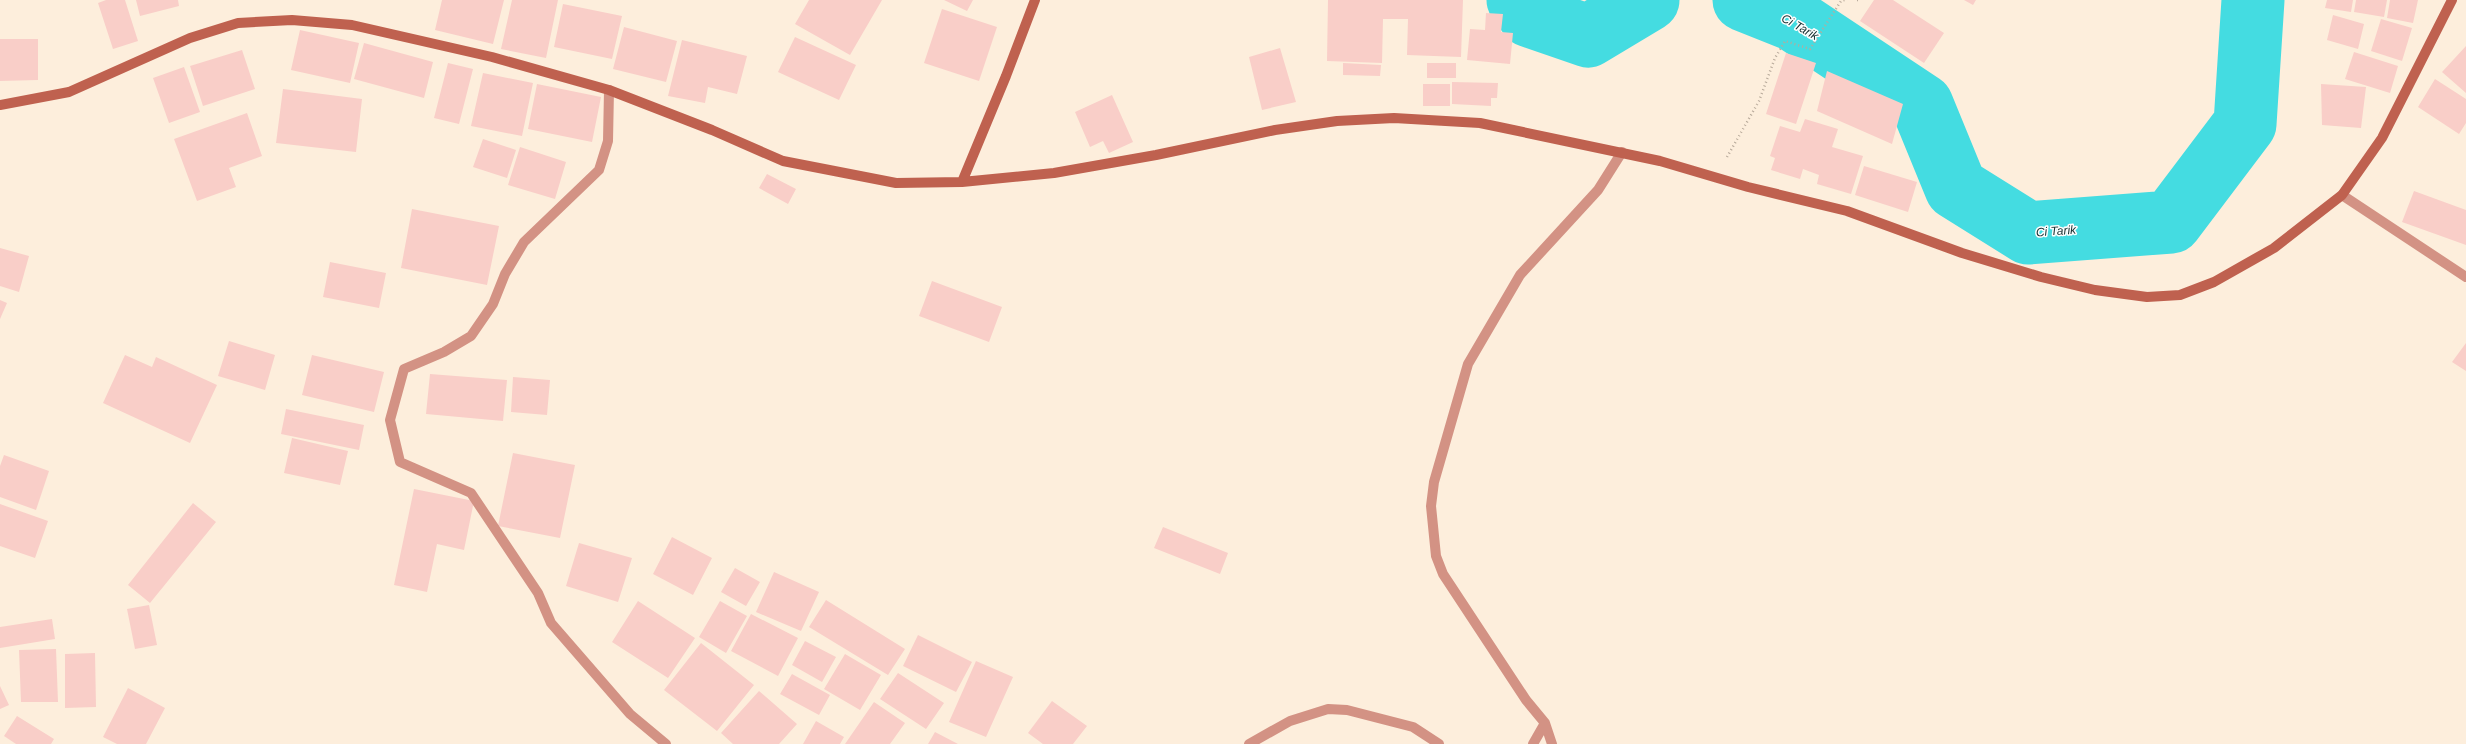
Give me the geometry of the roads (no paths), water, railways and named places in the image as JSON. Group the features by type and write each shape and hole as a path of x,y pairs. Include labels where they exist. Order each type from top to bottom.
{"street":[{"path":"962,182 1006,76 1035,0"},
{"path":"0,105 69,92 190,38 238,23 292,20 352,25 492,57 609,90 712,130 783,161 896,183 962,182 1054,173 1290,127 1337,120 1387,118 1480,123 1622,152 1748,187 1847,211 1962,253 2041,277 2095,290 2148,296 2180,295 2214,282 2274,248 2342,195 2382,138 2452,0"},
{"path":"609,90 608,141 599,170 524,242 505,274 493,304 472,336 444,352 404,369 390,420 400,462 471,493 538,593 551,623 630,714 666,744"},
{"path":"1552,744 1545,723 1526,700 1443,574 1436,556 1431,506 1434,482 1468,364 1520,276 1598,190 1622,152"},
{"path":"2342,195 2466,277"},
{"path":"1249,744 1290,721 1328,709 1347,710 1412,727 1439,744"},
{"path":"1533,744 1545,723"}],"waterway":[{"name":"Ci Tarik","path":"1518,0 1530,16 1588,36 1648,0"},
{"name":"Ci Tarik","path":"1744,0 1794,20 1922,105 1956,188 2028,233 2171,222 2245,124 2253,0"}]}
